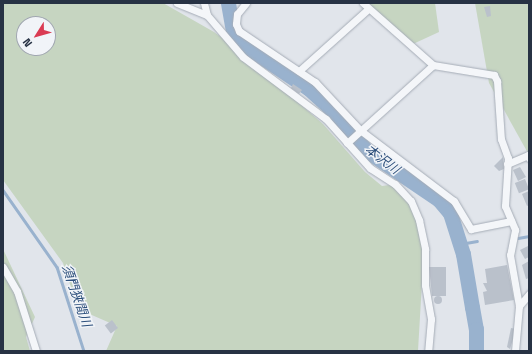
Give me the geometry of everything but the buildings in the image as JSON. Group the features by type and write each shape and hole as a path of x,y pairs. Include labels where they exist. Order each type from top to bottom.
{"street":[{"path":"177,3 207,15"},
{"path":"204,3 207,15 243,57 326,119 370,168 395,184 411,201 419,220 425,249 425,285 430,319 428,351"},
{"path":"246,3 237,14 236,24 239,31 299,71 326,92 360,130 454,201 471,229 511,221"},
{"path":"363,3 433,65 494,75 497,81 501,139 507,164 505,206 515,230 510,255 519,306 515,351"},
{"path":"299,71 368,9"},
{"path":"347,143 433,65"},
{"path":"507,164 528,155 529,158"},
{"path":"3,267 17,291 36,351"},
{"path":"519,306 529,294"}],"green space":[{"path":"3,3 163,3 214,32 233,46 323,124 365,172 382,186 397,184 413,201 424,248 418,351 106,351 117,326 78,309 63,263 3,180"},
{"path":"363,3 435,3 439,32 413,44"},
{"path":"475,3 529,3 529,155 489,83"},
{"path":"3,249 35,317 26,337 30,351 3,351"}],"waterway":[{"name":"本沢川","path":"228,3 233,32 241,43 308,88 328,106 367,151 439,200 450,213 463,254 476,329 476,351"},
{"name":"須門狭間川","path":"3,190 57,267 84,351"},
{"path":"518,238 529,236"},
{"path":"460,244 477,241"}]}
